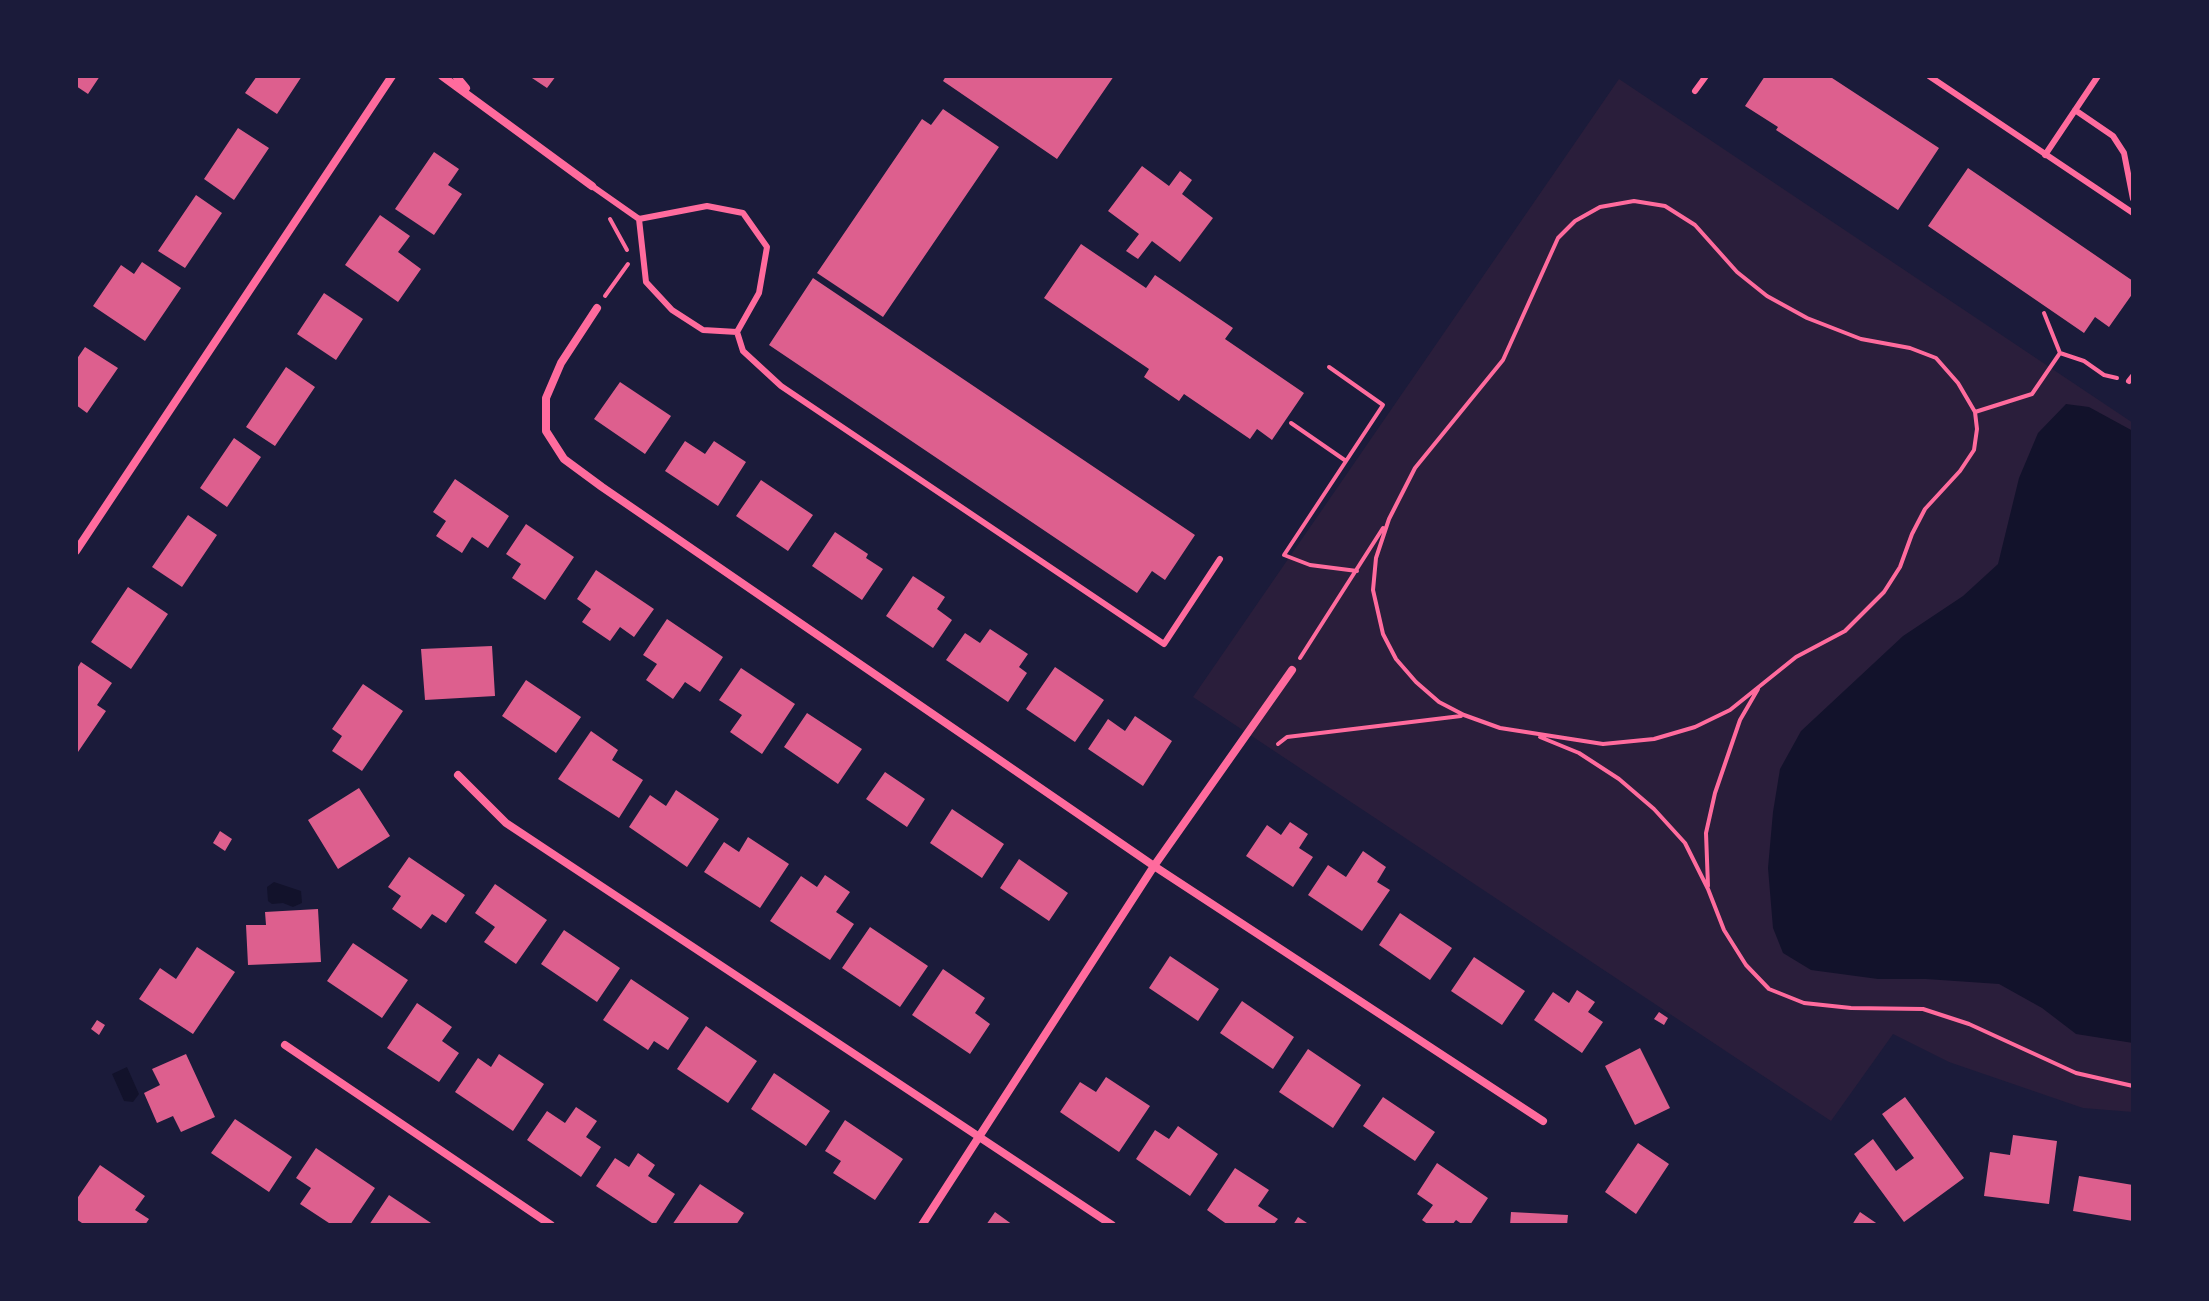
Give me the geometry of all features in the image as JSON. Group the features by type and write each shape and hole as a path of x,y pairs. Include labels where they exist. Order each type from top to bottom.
{"street":[{"path":"76,551 392,76"},
{"path":"442,76 592,186"},
{"path":"456,76 474,98"},
{"path":"597,308 561,363 546,398 546,431 564,459 1154,866 1543,1121"},
{"path":"922,1225 1154,866 1292,670"},
{"path":"458,775 506,823 1112,1225"},
{"path":"285,1045 551,1225"}],"lane":[{"path":"1695,91 1706,76"},
{"path":"1929,76 2133,213"},
{"path":"2045,155 2098,76"},
{"path":"2075,110 2113,136 2124,153 2133,199"},
{"path":"592,186 639,219 707,206 743,213 767,247 759,293 737,332 743,351 781,386 1164,644 1220,559"},
{"path":"639,219 646,282 672,310 703,330 737,332"}],"path":[{"path":"592,186 631,259 597,308"},
{"path":"1292,670 1389,519 1415,468 1503,360 1558,238 1575,221 1600,207 1634,201 1665,206 1695,225 1737,272 1767,296 1807,318 1861,339 1910,348 1936,358 1958,383 1975,412 1977,429 1974,450 1960,471 1925,509 1900,567 1884,592 1845,631 1796,657 1730,710 1695,727 1654,739 1603,744 1533,734 1500,728 1439,702 1396,659 1383,634 1373,590 1376,558 1389,519"},
{"path":"2044,313 2060,353 2084,361 2104,375 2131,378"},
{"path":"1975,412 2032,394 2060,353"},
{"path":"1329,367 1383,405 1284,555 1310,565 1357,571"},
{"path":"1291,423 1346,461"},
{"path":"1708,889 1706,833 1715,793 1740,720 1758,688"},
{"path":"1278,744 1287,737 1464,715"},
{"path":"1533,734 1579,753 1619,779 1654,809 1685,843 1724,930 1746,965 1769,989 1804,1003 1851,1008 1923,1009 1969,1024 2076,1073 2133,1086"}],"shaded area":[{"path":"1619,79 2133,423 2133,1112 2083,1108 1949,1062 1893,1034 1831,1121 1193,697"},
{"path":"2066,404 2089,407 2133,431 2133,1043 2076,1034 2042,1008 1999,984 1878,979 1811,970 1783,953 1773,928 1768,868 1773,812 1780,769 1801,731 1903,636 1963,596 1998,564 2019,478 2038,433"},
{"path":"274,882 301,891 302,903 293,907 268,901 267,887"},
{"path":"127,1067 139,1094 133,1102 124,1101 112,1074"}],"building":[{"path":"76,76 100,76 88,94 76,86"},
{"path":"257,76 302,76 277,114 245,93"},
{"path":"529,76 556,76 547,88"},
{"path":"946,76 1114,76 1057,159 943,81"},
{"path":"1765,76 1829,76 1939,148 1898,210 1776,130 1778,127 1745,106"},
{"path":"943,109 999,147 883,317 817,273 922,119 931,125"},
{"path":"238,128 269,148 234,200 204,179"},
{"path":"434,152 459,169 448,185 462,194 434,235 395,209"},
{"path":"1142,166 1169,186 1180,171 1192,180 1182,194 1213,218 1180,262 1152,241 1138,259 1126,251 1139,234 1108,211"},
{"path":"1968,168 2133,281 2133,293 2109,327 2095,317 2084,333 1928,226"},
{"path":"196,195 222,213 185,268 158,251"},
{"path":"380,215 410,236 398,252 421,269 398,302 345,265"},
{"path":"1081,244 1146,288 1155,275 1233,328 1225,339 1304,393 1272,440 1257,429 1250,439 1184,394 1179,401 1144,377 1149,369 1044,298"},
{"path":"142,262 181,288 145,341 93,306 121,265 134,274"},
{"path":"813,278 1195,535 1165,580 1152,571 1137,593 769,345"},
{"path":"324,293 363,319 336,360 297,334"},
{"path":"85,347 118,368 87,413 76,405 76,360"},
{"path":"286,367 315,387 275,446 246,427"},
{"path":"620,382 671,416 645,454 594,419"},
{"path":"234,438 261,457 227,507 200,488"},
{"path":"685,441 705,454 714,441 746,462 718,506 665,471"},
{"path":"455,479 509,516 488,548 472,537 462,553 436,536 446,521 433,512"},
{"path":"761,480 813,515 788,551 736,516"},
{"path":"188,515 217,535 182,587 152,567"},
{"path":"526,524 574,557 545,600 512,578 521,564 506,554"},
{"path":"835,532 868,554 866,558 883,569 862,600 812,566"},
{"path":"596,570 654,609 634,637 620,627 610,641 582,622 591,609 577,599"},
{"path":"913,576 945,597 937,609 952,620 933,648 886,616"},
{"path":"128,587 168,614 131,669 91,642"},
{"path":"667,619 723,657 700,692 685,682 673,699 646,680 657,664 643,655"},
{"path":"990,629 1028,654 1019,667 1027,673 1008,702 946,660 965,633 980,643"},
{"path":"492,646 495,696 425,700 421,649"},
{"path":"81,662 112,683 97,705 106,711 78,752 76,670"},
{"path":"1055,667 1104,700 1075,742 1026,709"},
{"path":"741,668 795,704 762,754 730,732 742,715 719,700"},
{"path":"526,680 581,717 556,753 502,716"},
{"path":"363,684 403,711 362,771 332,751 342,736 332,729"},
{"path":"807,713 862,749 838,784 784,747"},
{"path":"1135,716 1172,741 1143,786 1088,749 1108,719 1125,731"},
{"path":"591,731 618,750 612,760 643,780 619,818 558,779"},
{"path":"885,772 925,799 907,827 866,799"},
{"path":"359,788 390,836 338,869 308,820"},
{"path":"676,790 719,819 687,867 629,827 650,795 666,806"},
{"path":"952,809 1004,844 982,878 930,843"},
{"path":"1290,822 1308,834 1299,848 1313,857 1293,887 1246,856 1267,825 1281,835"},
{"path":"220,831 232,839 225,851 213,843"},
{"path":"748,837 789,864 760,908 704,872 724,842 739,852"},
{"path":"1363,851 1386,867 1377,882 1390,890 1362,931 1308,895 1328,865 1346,877"},
{"path":"409,857 465,895 446,923 432,914 421,929 392,909 401,896 388,887"},
{"path":"1019,859 1068,893 1049,921 1000,888"},
{"path":"825,875 850,892 836,912 854,924 830,960 770,921 801,876 817,887"},
{"path":"495,884 547,920 516,964 484,942 495,927 475,913"},
{"path":"318,909 321,962 248,965 246,925 266,925 265,912"},
{"path":"1400,913 1452,948 1430,980 1379,945"},
{"path":"870,927 928,966 900,1007 842,968"},
{"path":"564,930 620,968 597,1002 541,964"},
{"path":"353,943 408,980 382,1018 327,981"},
{"path":"197,947 235,972 193,1034 139,999 160,968 176,979"},
{"path":"1170,956 1219,989 1198,1021 1149,988"},
{"path":"1474,957 1525,991 1502,1025 1451,991"},
{"path":"943,969 985,998 975,1013 990,1024 970,1054 912,1015"},
{"path":"631,979 689,1018 668,1050 654,1041 648,1050 603,1020"},
{"path":"1577,990 1595,1002 1588,1012 1603,1022 1582,1053 1534,1020 1553,992 1569,1003"},
{"path":"1242,1001 1294,1037 1273,1069 1220,1033"},
{"path":"417,1003 452,1027 442,1041 459,1053 439,1082 387,1048"},
{"path":"1659,1012 1668,1018 1664,1025 1654,1019"},
{"path":"97,1020 105,1025 99,1035 91,1029"},
{"path":"706,1026 757,1061 728,1103 677,1069"},
{"path":"1640,1048 1670,1108 1635,1125 1605,1066"},
{"path":"1308,1049 1361,1085 1333,1128 1279,1092"},
{"path":"186,1054 215,1117 181,1132 173,1116 157,1123 144,1093 160,1085 152,1069"},
{"path":"499,1054 544,1084 513,1131 455,1092 478,1058 491,1067"},
{"path":"774,1073 830,1111 806,1146 751,1109"},
{"path":"1106,1077 1150,1106 1119,1152 1060,1112 1080,1082 1096,1092"},
{"path":"1383,1097 1435,1132 1415,1161 1363,1126"},
{"path":"1905,1097 1964,1178 1904,1222 1854,1154 1873,1139 1896,1171 1914,1158 1882,1114"},
{"path":"576,1107 597,1121 586,1137 601,1147 581,1177 527,1140 547,1111 565,1123"},
{"path":"235,1119 292,1157 269,1192 211,1153"},
{"path":"845,1120 903,1159 875,1200 833,1173 841,1161 825,1151"},
{"path":"1178,1126 1218,1154 1190,1196 1136,1159 1155,1130 1169,1139"},
{"path":"2013,1135 2057,1141 2049,1204 1984,1196 1990,1152 2010,1155"},
{"path":"1638,1143 1669,1164 1636,1214 1605,1192"},
{"path":"316,1148 375,1188 350,1225 332,1225 300,1204 311,1188 296,1178"},
{"path":"638,1153 655,1165 648,1176 675,1194 655,1225 596,1186 615,1158 629,1167"},
{"path":"1437,1163 1488,1198 1470,1225 1456,1220 1452,1225 1429,1225 1422,1220 1433,1205 1417,1194"},
{"path":"100,1165 145,1196 135,1210 149,1219 145,1225 85,1225 76,1219 76,1200"},
{"path":"1235,1168 1269,1190 1258,1206 1278,1219 1273,1225 1228,1225 1207,1210"},
{"path":"2079,1176 2133,1185 2133,1221 2073,1211"},
{"path":"700,1184 744,1213 736,1225 672,1225"},
{"path":"389,1195 434,1225 369,1225"},
{"path":"995,1212 1013,1225 986,1225"},
{"path":"1511,1212 1568,1215 1567,1225 1510,1225"},
{"path":"1860,1212 1879,1225 1852,1225"},
{"path":"1298,1217 1310,1225 1293,1225"}]}
